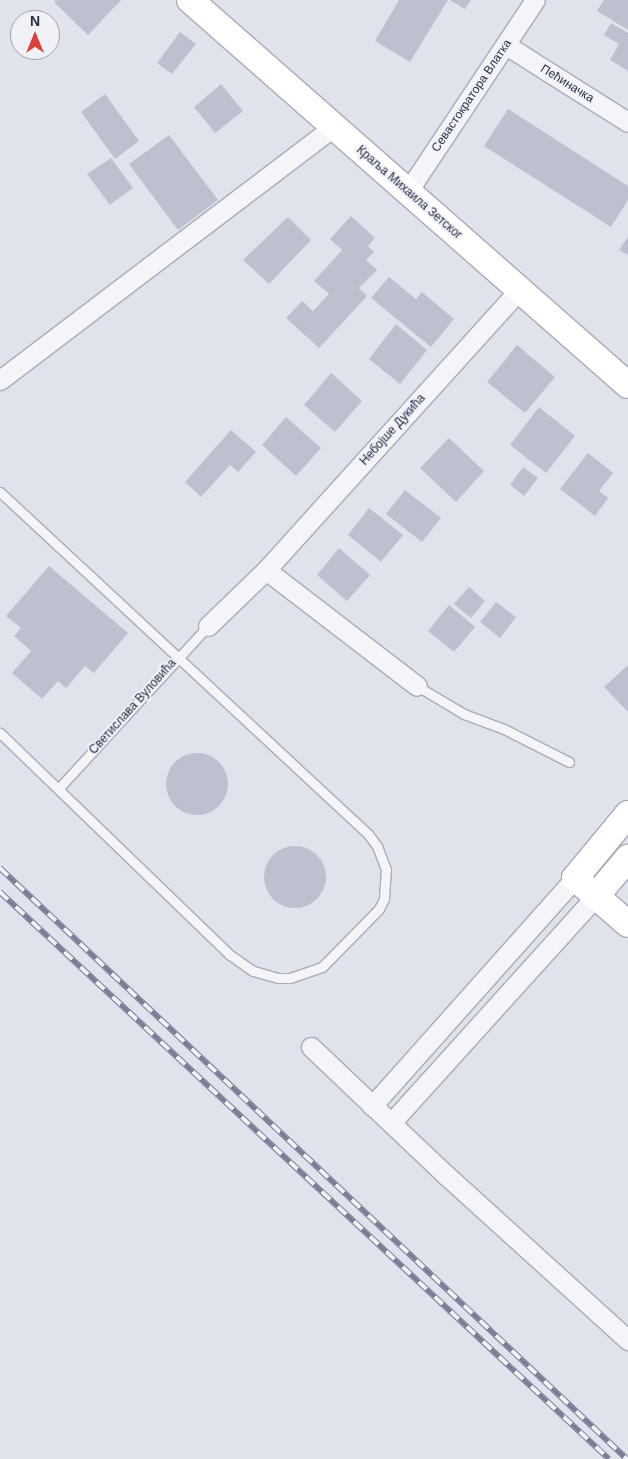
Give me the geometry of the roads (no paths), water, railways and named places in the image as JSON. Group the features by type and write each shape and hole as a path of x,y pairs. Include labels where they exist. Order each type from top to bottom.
{"street":[{"name":"Краља Михаила Зетског","path":"190,0 628,385"},
{"name":"Севастократора Влатка","path":"408,191 535,0"},
{"name":"Пећиначка","path":"506,45 628,122"},
{"path":"2,378 333,127"},
{"name":"Небојше Дукића","path":"208,626 266,570 520,289"},
{"path":"266,570 417,686"},
{"path":"372,1106 575,878 628,814"},
{"path":"391,1123 626,865 599,847"},
{"path":"575,878 628,924"},
{"path":"311,1047 372,1106 628,1340"}],"lane":[{"path":"0,492 368,834 378,846 386,869 387,889 379,909 322,967 290,978 265,975 230,955 59,788 0,734"},
{"name":"Светислава Вуловића","path":"59,788 208,626"},
{"path":"417,686 464,714 504,729 569,762"}],"railway":[{"path":"0,868 627,1459"},
{"path":"0,892 609,1459"}]}
